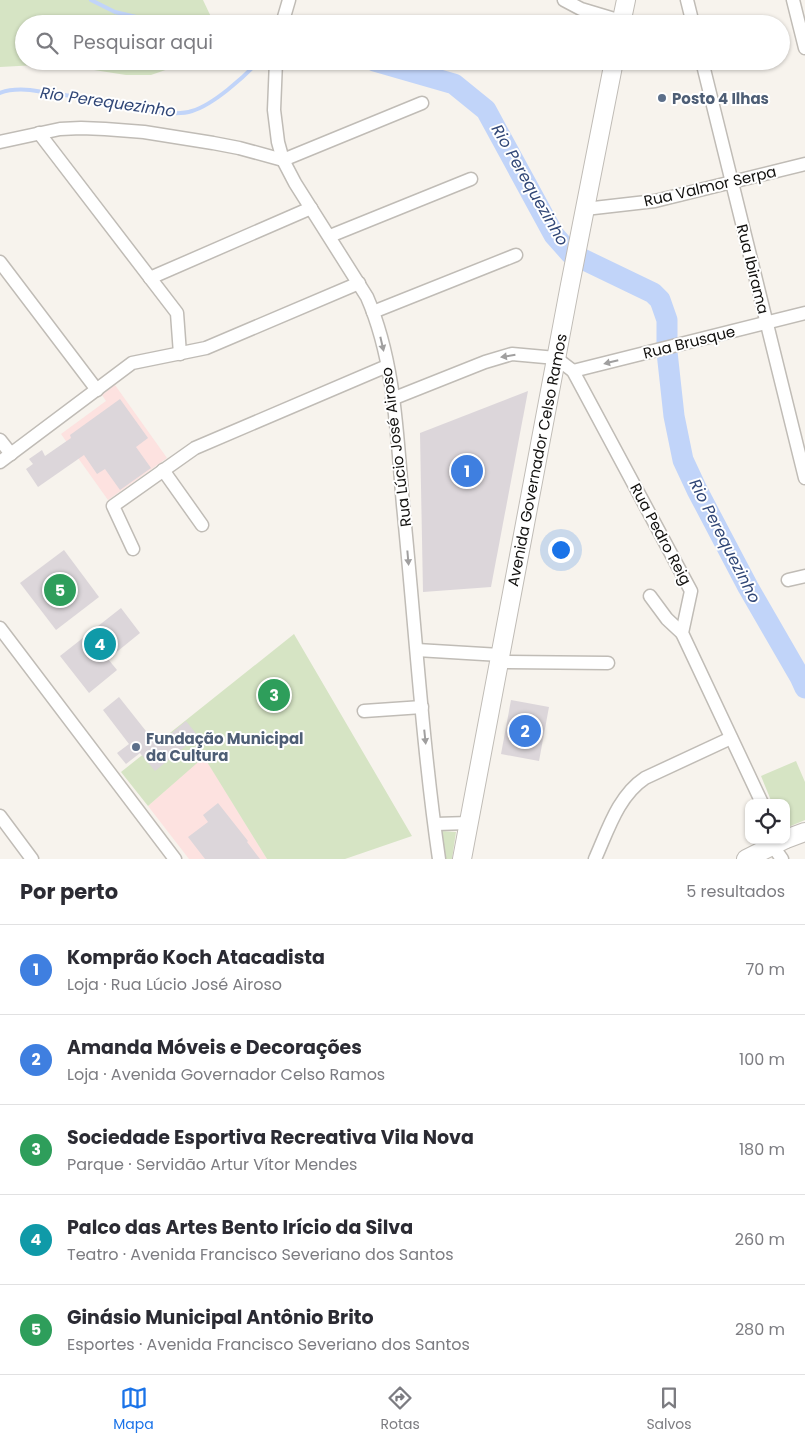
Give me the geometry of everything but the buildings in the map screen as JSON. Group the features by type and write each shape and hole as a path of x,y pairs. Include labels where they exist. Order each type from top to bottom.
{"main road":[{"path":"623,15 626,0"},
{"name":"Avenida Governador Celso Ramos","path":"462,859 612,70"},
{"path":"790,840 805,832"},
{"path":"746,859 781,844"}],"street":[{"path":"285,15 289,0"},
{"path":"564,0 598,15"},
{"path":"687,0 691,15"},
{"path":"793,0 805,48"},
{"name":"Rua Lúcio José Airoso","path":"276,70 274,110 278,142 283,160 359,283 373,312 387,366 392,399 439,859"},
{"name":"Rua Ibirama","path":"704,70 805,478"},
{"path":"0,142 60,129 105,128 214,143 283,160 422,103"},
{"path":"39,133 177,313 180,354"},
{"name":"Rua Valmor Serpa","path":"585,209 655,201 805,164"},
{"path":"330,236 470,179"},
{"path":"150,278 311,208"},
{"path":"373,312 516,256"},
{"path":"0,262 97,390"},
{"path":"0,462 132,363 206,348 359,283"},
{"name":"Rua Brusque","path":"573,371 805,314"},
{"path":"392,399 498,357 524,354 556,358"},
{"name":"Rua Pedro Reig","path":"556,358 573,371 691,590 682,634"},
{"path":"133,549 113,506 186,453 387,366"},
{"path":"0,440 11,454"},
{"path":"163,470 202,525"},
{"path":"788,580 805,576"},
{"path":"650,596 663,614 682,634 760,799"},
{"path":"0,628 175,859"},
{"path":"417,650 500,658 608,663"},
{"path":"364,711 422,707"},
{"path":"595,859 622,800 636,785 645,778 730,738"},
{"path":"0,816 32,859"},
{"path":"435,824 468,823"}],"shaded area":[{"path":"115,385 167,458 108,500 61,434 106,401 102,395"},
{"path":"204,756 267,859 189,859 148,806"}],"green space":[{"path":"0,0 203,0 210,15 15,15 15,66 0,67"},
{"path":"94,70 166,70 151,75 126,75"},
{"path":"294,634 412,836 345,859 267,859 204,757 148,806 121,772"},
{"path":"796,761 805,782 805,820 790,826 790,799 770,799 761,776"},
{"path":"442,831 456,832 452,859 445,859"}],"waterway":[{"path":"91,0 115,12 128,15"},
{"name":"Rio Perequezinho","path":"0,93 30,90 99,100 151,111 183,113 209,103 250,70"},
{"name":"Rio Perequezinho","path":"405,70 454,84 486,110 554,235 570,253 653,293 660,300 667,320 667,352 674,416 683,460 748,587 805,688"}],"place":[{"name":"Posto 4 Ilhas","path":"662,98"},
{"name":"Komprão Koch Atacadista","path":"467,471"},
{"name":"Ginásio Municipal Antônio Brito","path":"60,590"},
{"name":"Palco das Artes Bento Irício da Silva","path":"100,644"},
{"name":"Sociedade Esportiva Recreativa Vila Nova","path":"274,695"},
{"name":"Amanda Móveis e Decorações","path":"525,731"},
{"name":"Fundação Municipal da Cultura","path":"136,747"}]}
